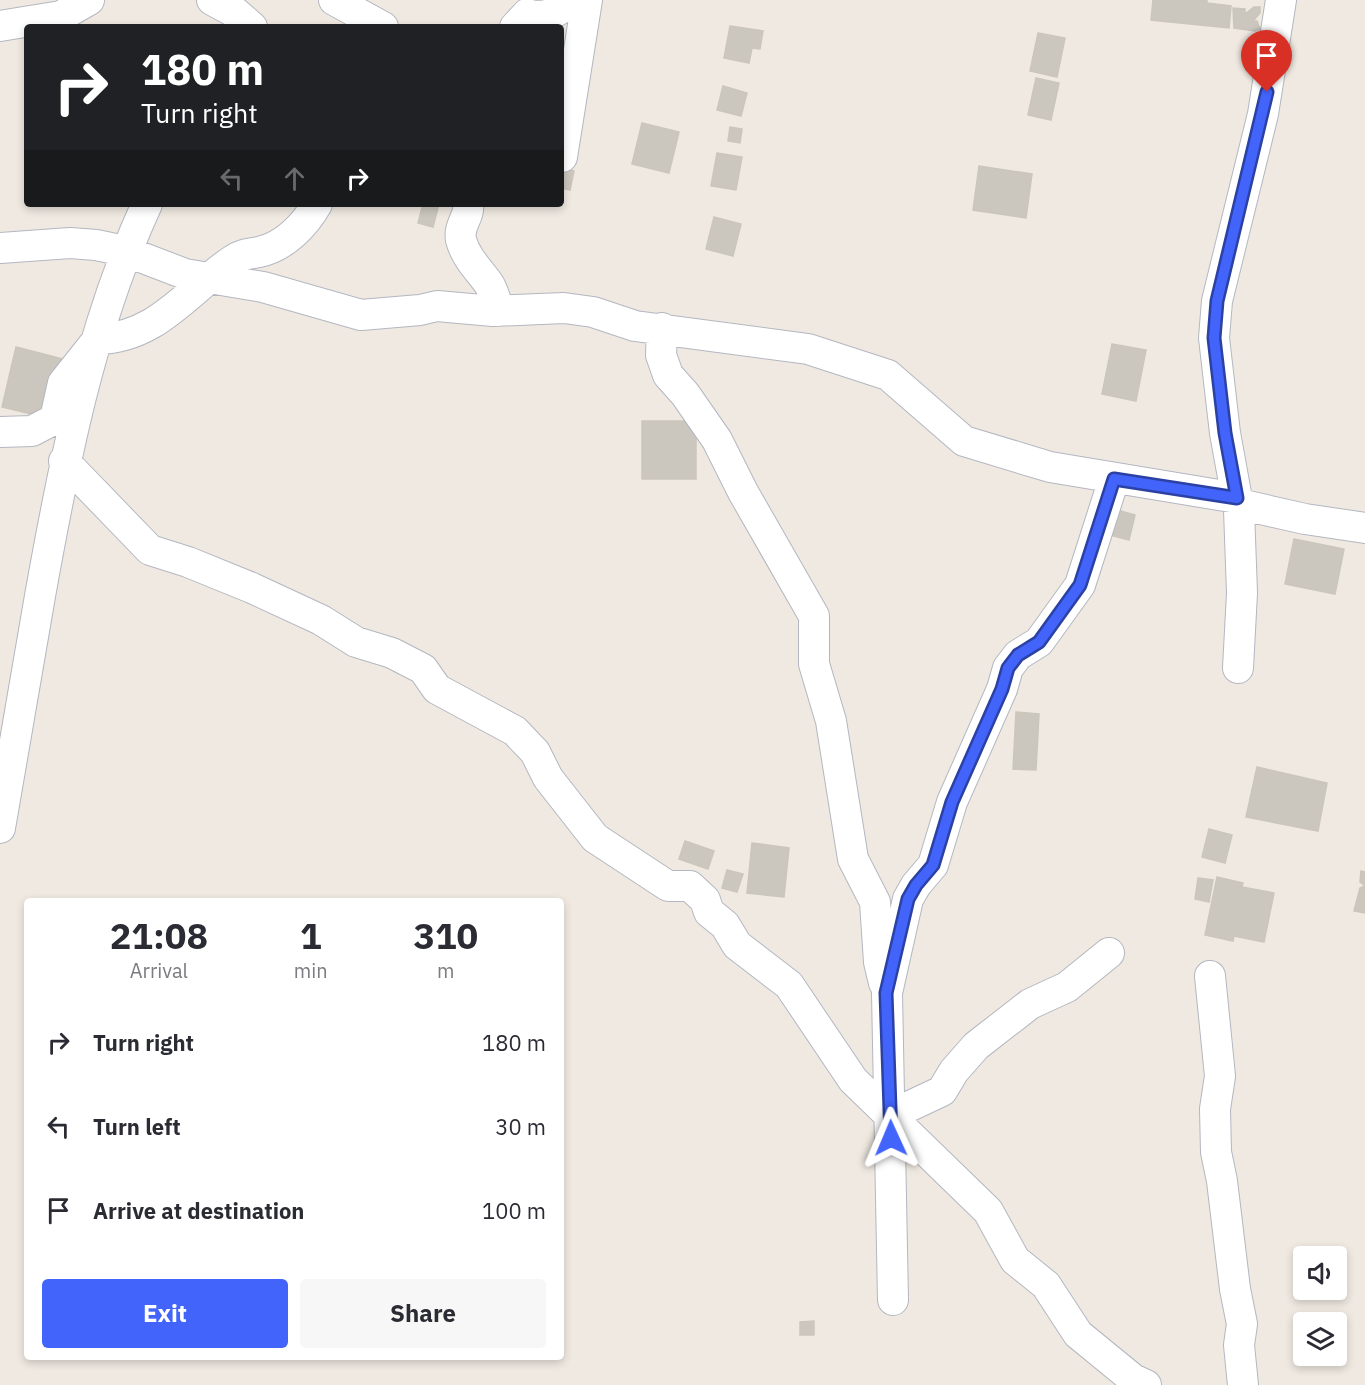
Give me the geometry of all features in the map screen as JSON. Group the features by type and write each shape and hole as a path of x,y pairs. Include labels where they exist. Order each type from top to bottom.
{"street":[{"path":"0,26 61,16 89,0"},
{"path":"334,0 378,24"},
{"path":"518,24 527,14 538,18 560,11 570,0"},
{"path":"564,144 587,0"},
{"path":"1238,668 1242,593 1238,501 1225,433 1214,338 1217,301 1263,114 1281,0"},
{"path":"0,828 64,460 125,251 146,207"},
{"path":"0,432 32,431 55,419 63,384 98,339 125,336 153,324 172,312 208,278 235,258 260,252 287,238 309,219 315,207"},
{"path":"468,207 460,226 461,240 473,266 493,292 499,311"},
{"path":"0,248 70,243 125,251 164,267 208,278 263,287 361,315 420,310 437,306 499,311 581,310 635,326 808,349 881,372 964,441 1050,467 1238,501 1305,519 1365,528"},
{"path":"662,328 661,355 668,375 685,394 717,440 743,492 814,616 814,664 831,722 853,859 875,902 879,962 886,993 891,1115 893,1300"},
{"path":"64,460 150,550 188,562 252,588 321,621 356,642 392,653 423,669 437,689 515,731 535,752 548,778 595,838 668,886 690,886 705,900 709,912 725,925 737,945 789,985 840,1064 932,1159 988,1211 1015,1260 1046,1285 1078,1334 1133,1379 1146,1385"},
{"path":"886,993 908,899 916,885 933,865 952,802 1002,689 1008,668 1018,655 1039,642 1080,585 1114,479"},
{"path":"891,1115 942,1091 954,1071 976,1046 1030,1004 1067,987 1109,953"},
{"path":"1210,976 1212,1016 1218,1043 1220,1076 1215,1110 1216,1152 1242,1324 1239,1345 1243,1385"}],"building":[{"path":"1153,0 1207,0 1207,3 1231,6 1229,28 1151,20"},
{"path":"1254,7 1260,7 1260,13 1253,21 1257,21 1260,29 1255,31 1234,28 1233,8 1245,9 1245,14"},
{"path":"730,26 763,31 760,49 752,48 749,63 724,58"},
{"path":"1038,33 1065,38 1057,77 1030,71"},
{"path":"1036,78 1059,83 1051,120 1028,115"},
{"path":"723,86 747,93 741,116 717,110"},
{"path":"642,123 679,132 669,173 632,164"},
{"path":"730,127 742,129 740,143 728,141"},
{"path":"717,153 742,157 736,190 711,186"},
{"path":"979,166 1032,174 1026,218 973,210"},
{"path":"564,168 574,171 570,190 564,189"},
{"path":"422,207 438,207 433,227 418,223"},
{"path":"714,217 741,224 733,256 706,249"},
{"path":"1112,344 1146,350 1136,401 1102,394"},
{"path":"16,347 63,359 48,418 2,407"},
{"path":"642,421 696,421 696,479 642,479"},
{"path":"1117,510 1135,515 1129,540 1110,535"},
{"path":"1294,539 1344,549 1335,594 1285,584"},
{"path":"1016,712 1039,714 1036,770 1013,769"},
{"path":"1257,767 1327,783 1318,831 1246,817"},
{"path":"1209,829 1232,835 1225,863 1202,857"},
{"path":"685,841 714,851 708,869 679,859"},
{"path":"752,843 789,848 784,897 747,893"},
{"path":"727,870 743,874 737,892 722,888"},
{"path":"1361,871 1365,872 1365,886 1360,882"},
{"path":"1217,877 1243,883 1242,887 1274,893 1264,942 1234,936 1233,941 1205,935"},
{"path":"1198,878 1213,880 1209,902 1195,899"},
{"path":"1365,886 1365,913 1354,911 1360,888"},
{"path":"814,1321 814,1335 800,1335 800,1322"}],"route":[{"path":"891,1138 886,993 908,899 916,885 933,865 952,802 1002,689 1008,668 1018,655 1039,642 1080,585 1114,479 1237,498 1225,433 1214,338 1217,301 1267,92"}]}
